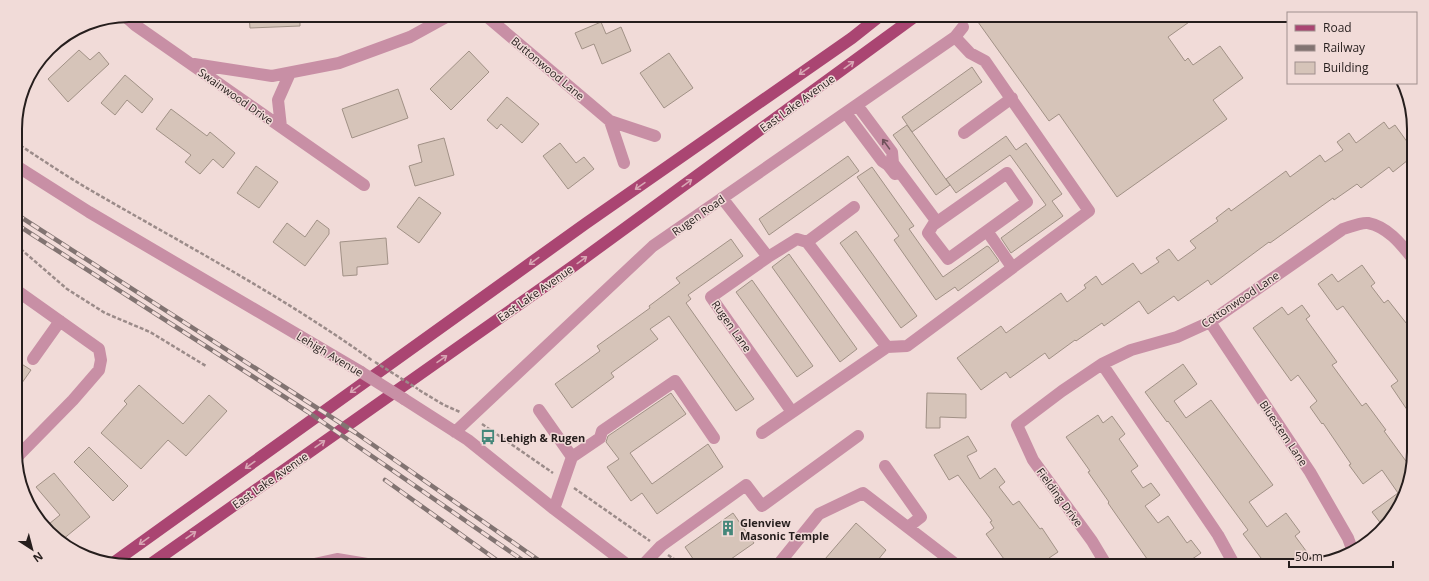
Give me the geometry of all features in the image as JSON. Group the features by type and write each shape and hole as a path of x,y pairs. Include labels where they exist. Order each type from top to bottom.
{"main road":[{"name":"East Lake Avenue","path":"120,558 585,224 852,38 872,22"},
{"name":"East Lake Avenue","path":"158,559 572,267 907,22"}],"street":[{"name":"Swainwood Drive","path":"131,22 364,185"},
{"name":"Swainwood Drive","path":"191,64 272,76 290,73 339,63 410,37 437,22"},
{"name":"Buttonwood Lane","path":"493,22 610,121 655,136"},
{"name":"Rugen Road","path":"455,432 652,246 955,37 964,27"},
{"path":"762,433 887,347 907,346 1089,211 985,61 970,53 955,37"},
{"name":"Swainwood Drive","path":"281,127 278,100 290,73"},
{"path":"964,133 1012,98"},
{"path":"857,105 892,152 893,163 935,224"},
{"path":"846,113 882,161 888,165 935,224"},
{"path":"610,121 624,163"},
{"name":"Lehigh Avenue","path":"22,169 89,212 361,372 468,440 554,509 620,559"},
{"path":"1006,173 1027,202 948,259 928,233 935,224 1006,173"},
{"path":"722,198 768,257"},
{"path":"854,207 807,242 887,347"},
{"name":"Cottonwood Lane","path":"1017,425 1062,391 1102,364 1131,350 1177,337 1210,322 1343,229 1366,223 1386,230 1407,251"},
{"path":"987,231 1012,267"},
{"name":"Rugen Lane","path":"792,412 711,297 768,257 797,239 807,242"},
{"path":"22,294 99,349 101,360 99,370 73,400 22,452"},
{"path":"33,359 60,321"},
{"name":"Bluestem Lane","path":"1210,322 1310,472 1348,538 1351,546"},
{"path":"1102,364 1218,535 1231,559"},
{"path":"554,509 572,457 600,438 602,431 675,381 714,438"},
{"path":"539,410 572,457"},
{"name":"Fielding Drive","path":"1017,425 1033,460 1092,541 1103,559"},
{"path":"649,559 659,548 746,486 762,506 858,436"},
{"path":"885,466 921,517 908,527"},
{"path":"783,559 819,514 863,493 949,559"}],"path":[{"path":"22,146 91,190 246,279 341,338 418,389 444,405 462,413"},
{"path":"22,250 67,288 105,313 150,332 206,366"},
{"path":"482,424 674,559"}],"building":[{"path":"250,22 300,22 300,26 250,28"},
{"path":"601,22 606,34 621,27 631,51 602,64 594,44 582,49 575,33"},
{"path":"978,22 1189,22 1168,37 1185,61 1188,58 1193,65 1220,46 1243,78 1213,100 1227,119 1117,197 1059,114 1049,121"},
{"path":"79,50 90,60 99,52 109,64 68,102 48,79"},
{"path":"469,51 489,72 451,110 430,89"},
{"path":"669,53 693,88 664,108 640,73"},
{"path":"972,67 982,82 912,132 902,117"},
{"path":"125,75 153,99 142,113 127,100 115,115 101,103"},
{"path":"398,89 408,118 352,138 342,109"},
{"path":"507,97 539,124 522,143 501,124 497,129 487,120"},
{"path":"171,109 207,136 210,132 235,153 223,168 213,159 200,174 185,162 191,155 156,129"},
{"path":"1384,122 1389,129 1395,125 1407,142 1407,161 1393,172 1389,167 1361,188 1357,184 1334,200 1333,198 1270,243 1269,242 1211,285 1208,280 1178,301 1174,296 1148,314 1139,301 1104,326 1102,323 1049,359 1045,353 1010,378 1006,372 981,390 957,358 1001,326 1006,333 1061,293 1067,302 1086,288 1084,285 1096,276 1102,285 1133,263 1141,274 1159,262 1156,258 1169,249 1178,261 1196,248 1190,241 1218,221 1216,218 1229,208 1231,211 1286,171 1290,177 1320,155 1325,162 1343,150 1337,142 1349,133 1356,143"},
{"path":"907,125 950,185 936,195 893,135"},
{"path":"1006,136 1016,150 1026,143 1062,194 1052,201 1063,216 1011,253 1001,238 1046,205 1010,155 956,193 946,179"},
{"path":"444,138 454,175 415,186 409,166 422,162 418,145"},
{"path":"560,143 576,163 584,157 594,169 568,189 543,156"},
{"path":"848,156 859,171 769,235 759,219"},
{"path":"256,166 278,182 259,208 237,193"},
{"path":"872,167 914,226 909,229 943,277 987,246 999,261 958,291 955,287 936,300 894,240 899,236 857,177"},
{"path":"419,197 441,213 419,243 397,227"},
{"path":"317,220 329,229 329,234 305,266 273,242 287,223 305,237"},
{"path":"856,231 917,316 901,328 840,243"},
{"path":"386,238 388,264 357,267 357,275 343,276 340,242"},
{"path":"731,239 743,256 688,295 691,299 686,303 754,399 736,411 669,316 650,329 658,339 611,373 614,377 572,408 555,384 600,351 597,346 650,308 649,306 680,283 676,278"},
{"path":"789,254 857,349 840,362 772,267"},
{"path":"1362,265 1375,283 1371,286 1384,303 1388,300 1407,324 1407,410 1391,386 1398,381 1343,306 1337,310 1318,284 1332,274 1338,282"},
{"path":"752,280 813,366 797,377 736,292"},
{"path":"1302,305 1310,316 1306,319 1337,362 1332,365 1362,406 1366,403 1407,462 1405,473 1396,499 1380,523 1372,512 1398,493 1382,470 1363,484 1349,465 1351,464 1323,423 1322,424 1310,407 1317,401 1298,375 1291,381 1253,328 1282,307 1288,315"},
{"path":"22,364 31,370 22,383"},
{"path":"1183,364 1197,384 1174,401 1186,418 1211,400 1273,485 1249,502 1267,527 1286,513 1300,532 1295,536 1312,558 1262,559 1243,534 1248,530 1145,392"},
{"path":"139,385 183,424 209,395 227,411 186,456 168,440 141,469 101,433 127,404 124,401"},
{"path":"671,393 686,414 630,453 652,484 708,444 723,467 657,514 642,493 631,501 607,467 619,459 606,442 608,436"},
{"path":"927,393 966,394 966,418 940,417 940,428 926,428"},
{"path":"1098,415 1103,423 1112,416 1125,434 1119,439 1138,466 1131,471 1143,488 1151,483 1160,495 1145,506 1158,523 1168,516 1187,543 1191,540 1201,553 1192,559 1147,559 1108,503 1109,502 1088,472 1090,471 1066,437"},
{"path":"968,436 977,451 967,456 980,479 995,468 1005,482 999,487 1013,505 1019,501 1040,529 1042,528 1058,552 1050,559 1004,559 986,534 994,528 990,522 992,521 958,475 949,480 934,455"},
{"path":"89,447 128,486 113,501 74,462"},
{"path":"54,473 90,517 65,537 50,523 60,515 36,487"},
{"name":"Glenview Masonic Temple","path":"733,513 754,543 731,559 693,559 685,547"},
{"path":"856,523 886,550 879,559 825,559"}],"railway":[{"path":"22,218 356,433 537,559"},
{"path":"22,228 308,412 521,559"},
{"path":"385,480 495,559"}],"place":[{"name":"Lehigh & Rugen","path":"488,437"},
{"name":"Glenview Masonic Temple","path":"728,528"}]}
